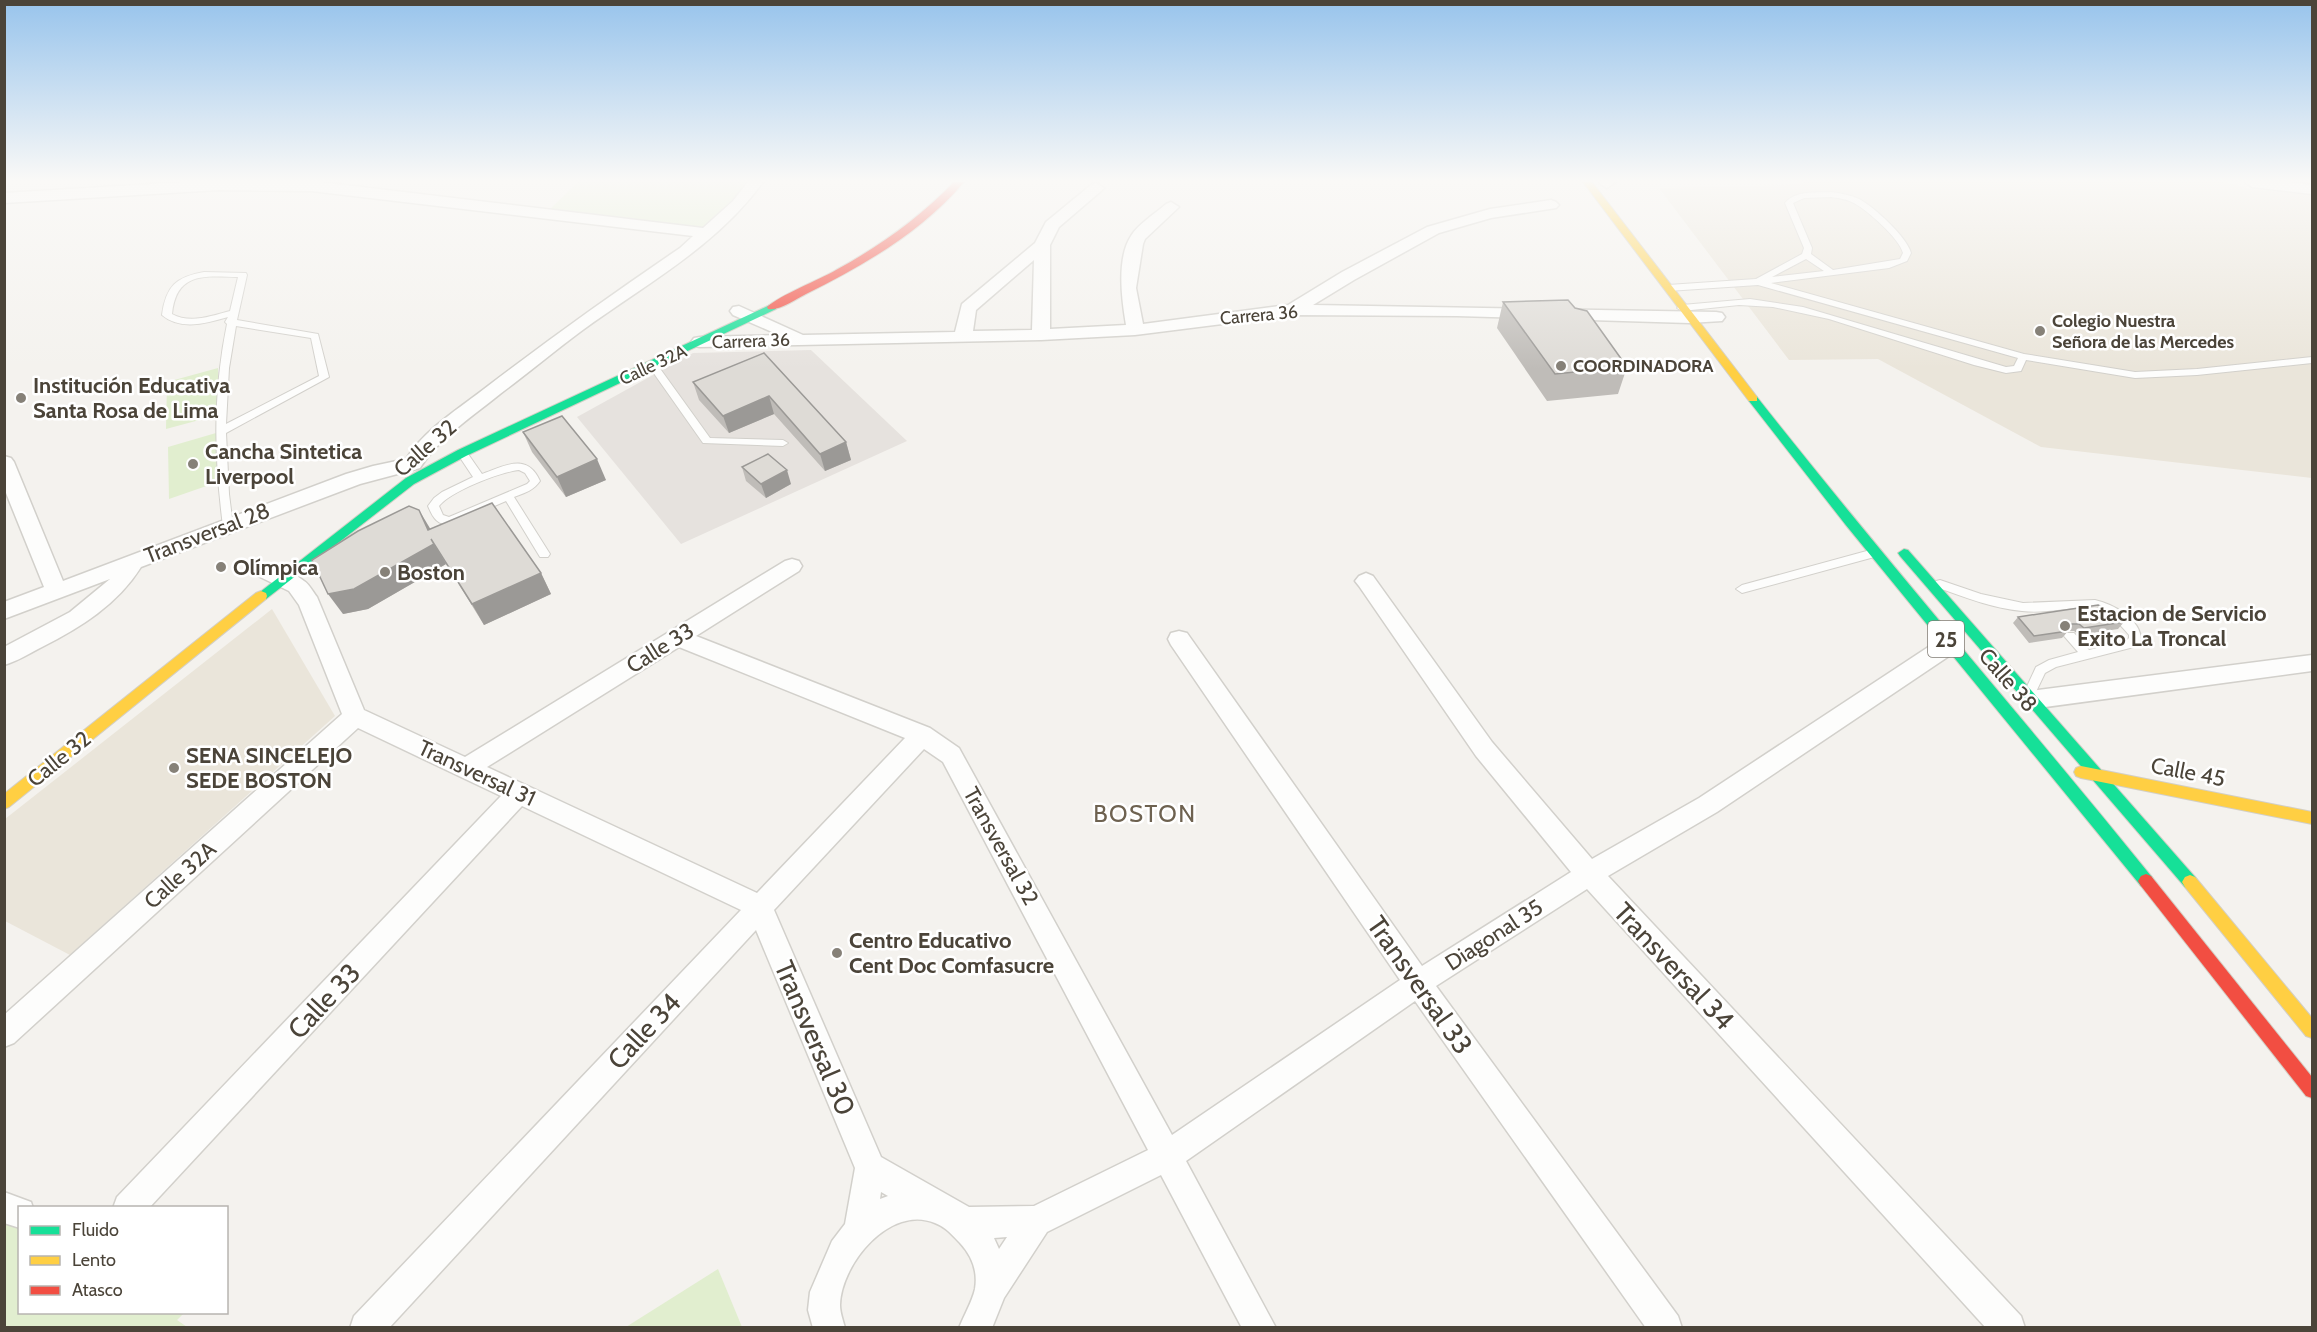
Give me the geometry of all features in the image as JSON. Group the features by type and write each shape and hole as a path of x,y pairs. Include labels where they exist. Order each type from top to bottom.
{"main road":[{"name":"Calle 32A","path":"413,464 499,421 753,318 800,282 865,244"},
{"name":"Calle 32A","path":"338,535 410,481 462,453 753,318 813,288 886,244"},
{"name":"Calle 38","path":"1634,244 1801,462 1950,644 2056,768 2313,1090"},
{"path":"1688,282 1715,316"},
{"path":"338,535 359,513 398,483 413,464 439,457 485,437 518,427"},
{"name":"Calle 32","path":"381,484 413,464"},
{"name":"Calle 32","path":"4,803 270,572 338,535"},
{"name":"Calle 38","path":"1894,542 2100,776 2250,952 2313,1030"},
{"name":"Calle 45","path":"2056,768 2313,818"}],"street":[{"name":"Calle 32","path":"413,464 421,451 447,427 573,329 694,244"},
{"path":"1135,244 1128,288 1135,330"},
{"path":"1293,310 1406,244"},
{"path":"1041,335 1042,245"},
{"path":"963,336 968,308 1042,245"},
{"name":"Carrera 36","path":"700,342 1041,335 1135,330 1293,310 1686,313 1715,316"},
{"name":"Carrera 36","path":"753,318 802,339"},
{"path":"753,318 765,333 755,341"},
{"name":"Transversal 28","path":"4,611 374,472 413,464"},
{"path":"6,472 56,590"},
{"path":"4,657 100,601 120,584 135,560"},
{"name":"Calle 33","path":"466,768 792,566"},
{"path":"270,572 297,586 309,602 355,716"},
{"name":"Transversal 34","path":"1366,581 1484,749 1589,874 2009,1328"},
{"name":"Transversal 32","path":"677,637 922,735 951,755 1169,1155 1260,1328"},
{"name":"Transversal 33","path":"1179,639 1418,983 1666,1328"},
{"name":"Diagonal 35","path":"966,1223 1036,1221 1169,1155 1418,983 1589,874 1708,805 1950,644"},
{"path":"2030,698 2313,663"},
{"name":"Transversal 31","path":"355,716 760,907"},
{"name":"Calle 32A","path":"4,1034 355,716"},
{"name":"Calle 34","path":"366,1328 922,735"},
{"name":"Calle 33","path":"130,1206 519,793"},
{"name":"Transversal 30","path":"760,907 870,1168"},
{"path":"860,1230 870,1168 966,1223 982,1246 991,1266 990,1290 975,1328"},
{"path":"829,1328 824,1308 828,1287 840,1255 860,1230 887,1209 910,1204 932,1204"},
{"name":"Diagonal 35","path":"990,1290 1036,1221"}],"lane":[{"path":"1758,282 1806,255 1806,244"},
{"path":"1668,288 1688,282 1758,282 1889,265 1903,261 1907,253 1904,244"},
{"path":"1806,255 1831,273"},
{"path":"219,432 324,377 315,336 231,318 185,323 174,321 167,315 171,293 177,285 191,278 209,274 243,275 231,318 219,432 228,526"},
{"path":"1758,282 1773,304"},
{"path":"1758,282 2023,357 2135,375 2197,372 2313,360"},
{"path":"1715,316 1746,302 1773,304 1821,315 2006,370 2018,369 2023,357"},
{"path":"653,365 707,441 783,443"},
{"path":"462,453 480,478"},
{"path":"511,467 525,467 535,481 531,486 451,521 440,520 433,506 434,502 480,478 511,467"},
{"path":"508,496 544,554"},
{"path":"1742,589 1875,553"},
{"path":"1924,578 1998,604 2023,607 2095,604 2107,606 2116,611 2135,634 2135,640 2130,644 2053,663 2040,670 2030,698"},
{"path":"2042,606 2052,618"},
{"path":"2070,636 2087,655"}],"shaded area":[{"name":"Colegio Nuestra Señora de las Mercedes","path":"1701,244 2312,244 2312,478 2041,447 1878,359 1789,360"},
{"path":"811,350 907,441 681,544 577,417 693,353"},
{"name":"SENA SINCELEJO SEDE BOSTON","path":"272,609 335,716 70,955 5,921 5,819"}],"green space":[{"name":"Cancha Sintetica Liverpool","path":"218,368 218,415 166,429 167,382"},
{"name":"Cancha Sintetica Liverpool","path":"216,433 218,482 169,499 168,447"},
{"path":"4,1207 18,1213 18,1314 183,1314 177,1320 187,1327 5,1327"},
{"path":"718,1269 742,1327 626,1327"}],"building":[{"path":"1568,300 1575,308 1587,311 1627,367 1555,374 1503,302"},
{"path":"764,353 846,442 820,454 769,396 723,416 693,382"},
{"path":"562,416 597,459 557,477 523,432"},
{"path":"768,454 787,470 761,484 742,467"},
{"path":"492,503 541,573 472,604 431,539 434,544 354,589 328,594 312,560 358,531 409,506 419,510 428,530"},
{"name":"Estacion de Servicio Exito La Troncal","path":"2098,605 2115,613 2124,622 2084,628 2079,624 2071,624 2068,631 2034,636 2018,617"}],"traffic: fast":[{"path":"261,596 410,481 462,453 772,307"},
{"path":"1753,399 1849,521 2146,881"},
{"path":"1904,553 2190,882"}],"traffic: slow":[{"path":"1635,244 1753,399"},
{"path":"4,803 261,596"},
{"path":"2081,772 2312,818"},
{"path":"2190,882 2312,1030"}],"traffic: jam":[{"path":"772,307 831,277 886,244"},
{"path":"2146,881 2312,1090"}],"place":[{"name":"Colegio Nuestra Señora de las Mercedes","path":"2040,331"},
{"name":"COORDINADORA","path":"1561,366"},
{"name":"Institución Educativa Santa Rosa de Lima","path":"21,398"},
{"name":"Cancha Sintetica Liverpool","path":"193,464"},
{"name":"Olímpica","path":"221,567"},
{"name":"Boston","path":"385,572"},
{"name":"Estacion de Servicio Exito La Troncal","path":"2065,626"},
{"name":"SENA SINCELEJO SEDE BOSTON","path":"174,768"},
{"name":"Centro Educativo Cent Doc Comfasucre","path":"837,953"}],"district":[{"name":"BOSTON","path":"1145,813"}]}
